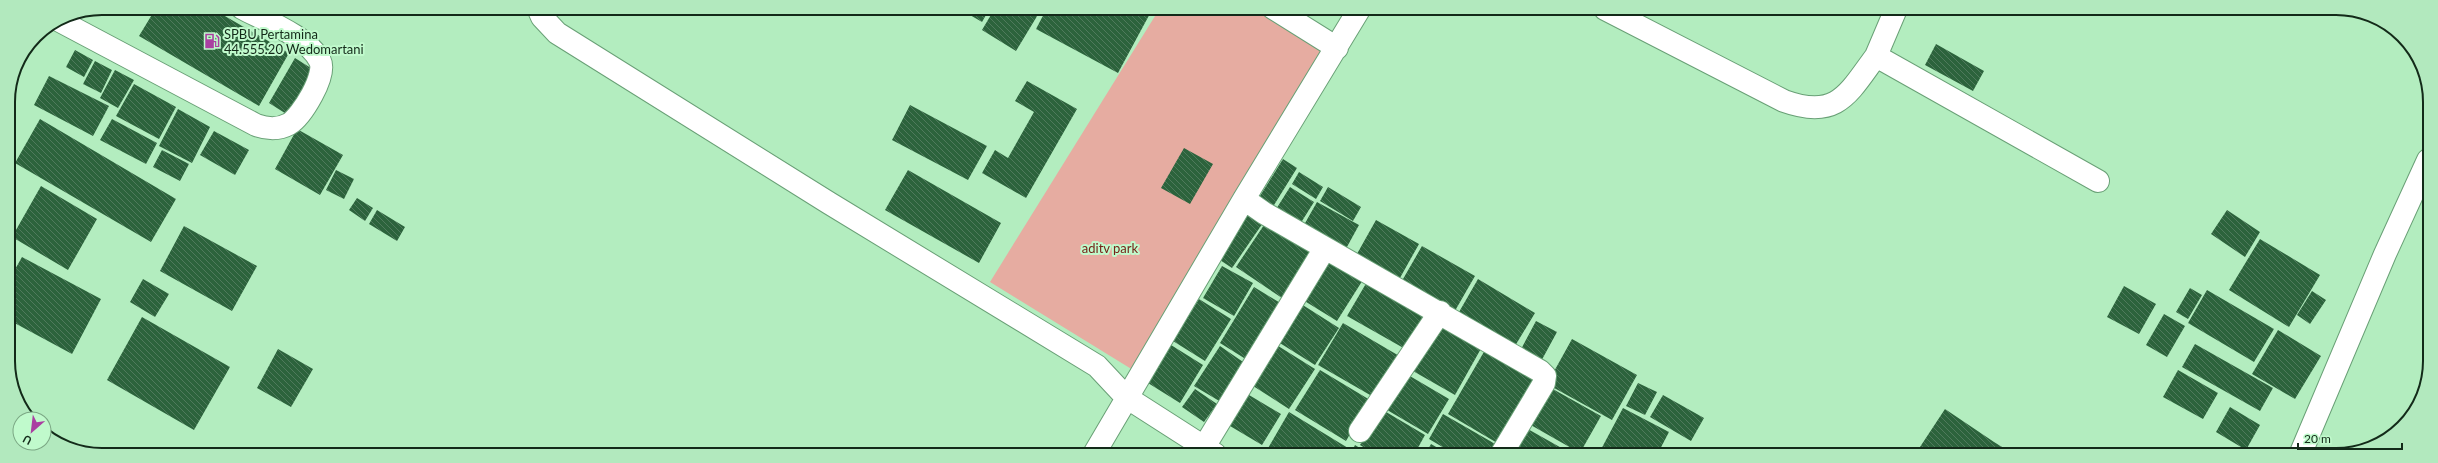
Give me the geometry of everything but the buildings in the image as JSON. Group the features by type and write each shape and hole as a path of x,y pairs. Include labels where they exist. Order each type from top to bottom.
{"street":[{"path":"64,23 256,125 268,129 287,125 297,118 309,100 322,69 320,61 313,51 301,40 255,15"},
{"path":"541,15 542,18 558,33 829,203 1097,366 1126,397 1204,448"},
{"path":"1284,15 1337,48"},
{"path":"1097,448 1126,397 1244,199 1356,15"},
{"path":"1617,15 1784,101 1806,107 1828,106 1846,96 1876,56 1893,15"},
{"path":"1876,56 2098,181"},
{"path":"2303,448 2385,254 2423,171"},
{"path":"1244,199 1325,248 1440,312 1540,371 1545,376 1540,390 1505,448"},
{"path":"1211,448 1325,248"},
{"path":"1360,430 1440,312"}],"green space":[{"name":"aditv park","path":"1156,15 1302,15 1338,38 1133,370 990,282"}],"place":[{"name":"SPBU Pertamina 44.555.20 Wedomartani","path":"212,41"}]}
